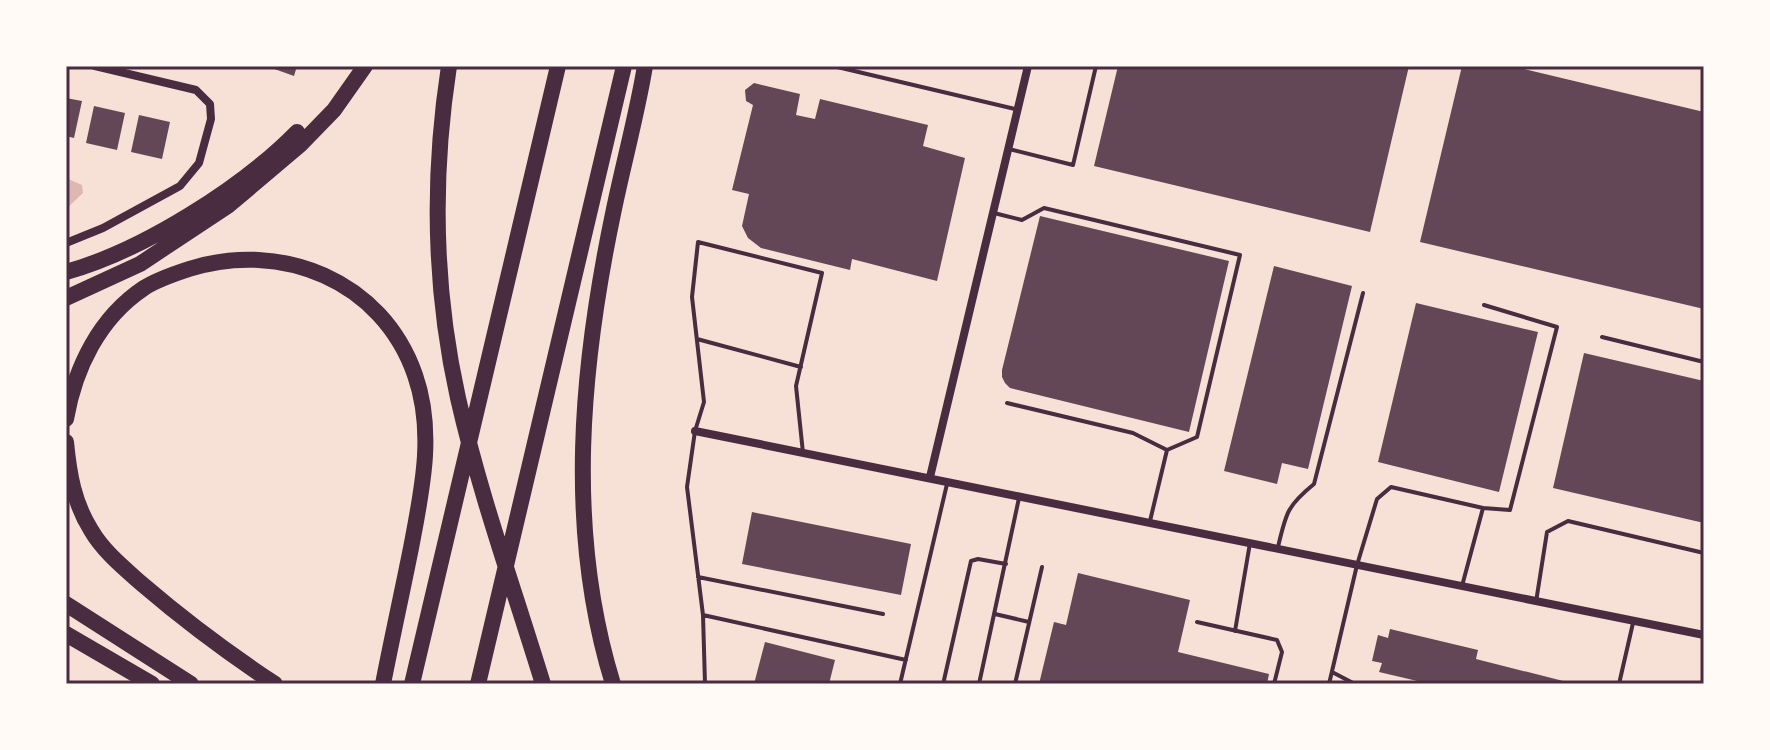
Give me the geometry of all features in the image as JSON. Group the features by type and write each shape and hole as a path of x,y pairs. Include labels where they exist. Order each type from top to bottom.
{"highway":[{"path":"449,66 443,109 438,198 439,267 458,397 476,470 543,684"},
{"path":"412,684 558,66"},
{"path":"478,684 624,66"},
{"path":"613,684 603,651 590,575 582,484 583,413 589,344 599,284 645,66"},
{"path":"66,272 125,249 175,223 259,165 360,73"},
{"path":"66,298 140,264 229,205 300,145 334,110 360,73"},
{"path":"66,419 70,395 85,356 103,327 144,288 171,275 215,261 253,258 289,262 329,276 358,296 384,320 403,346 416,376 426,433 425,473 383,684"},
{"path":"66,442 68,469 76,500 92,533 118,564 216,645 275,684"},
{"path":"66,604 191,684"},
{"path":"66,634 152,684"}],"street":[{"path":"66,243 103,228 180,186 202,158 211,119 210,104 196,90 95,66"},
{"path":"930,477 1027,66"},
{"path":"695,431 1704,635"}],"lane":[{"path":"833,66 1018,110"},
{"path":"1009,149 1073,165 1096,66"},
{"path":"993,213 1022,220 1044,208 1240,255 1197,437 1167,450 1133,433 1007,403"},
{"path":"705,684 703,615 687,487 695,431 704,402 692,297 698,242 822,273 796,386 803,453"},
{"path":"1278,549 1292,502 1314,484 1363,293"},
{"path":"1329,684 1357,565 1377,499 1391,487 1483,508 1510,510 1557,327 1484,305"},
{"path":"1602,337 1704,362"},
{"path":"697,339 801,367"},
{"path":"1150,524 1167,450"},
{"path":"900,684 948,481"},
{"path":"979,684 1020,496"},
{"path":"1462,586 1483,508"},
{"path":"1536,602 1547,532 1568,521 1704,553"},
{"path":"1235,631 1250,543"},
{"path":"945,684 971,561 978,559 1006,564"},
{"path":"1015,684 1042,567"},
{"path":"698,577 883,614"},
{"path":"995,614 1029,622"},
{"path":"703,615 906,660"},
{"path":"1619,684 1634,620"},
{"path":"1197,622 1277,640 1282,652 1274,684"},
{"path":"1332,672 1355,684"}],"shaded area":[{"path":"66,178 82,185 83,193 66,209"}],"building":[{"path":"266,66 297,66 294,76"},
{"path":"1118,66 1409,66 1370,232 1094,166"},
{"path":"1462,66 1512,66 1704,112 1704,309 1420,242"},
{"path":"754,83 800,94 796,115 815,119 820,99 928,125 923,146 965,158 937,281 852,259 850,270 761,248 748,238 742,226 749,194 732,190 753,105 746,101 745,90"},
{"path":"66,98 82,101 74,138 66,136"},
{"path":"94,106 125,113 117,150 86,143"},
{"path":"139,115 170,122 162,159 131,152"},
{"path":"1040,216 1229,261 1189,432 1010,388 1005,383 1002,370"},
{"path":"1274,266 1352,286 1308,469 1282,463 1277,484 1224,471"},
{"path":"1416,303 1538,332 1499,492 1378,462"},
{"path":"1584,353 1704,381 1704,523 1553,488"},
{"path":"752,512 911,544 901,595 742,564"},
{"path":"1078,573 1190,600 1178,652 1269,674 1267,684 1039,684 1054,622 1066,625"},
{"path":"1390,629 1478,650 1476,659 1575,684 1430,684 1379,672 1382,663 1372,661 1378,635 1388,638"},
{"path":"765,642 835,660 829,684 754,684"}]}
